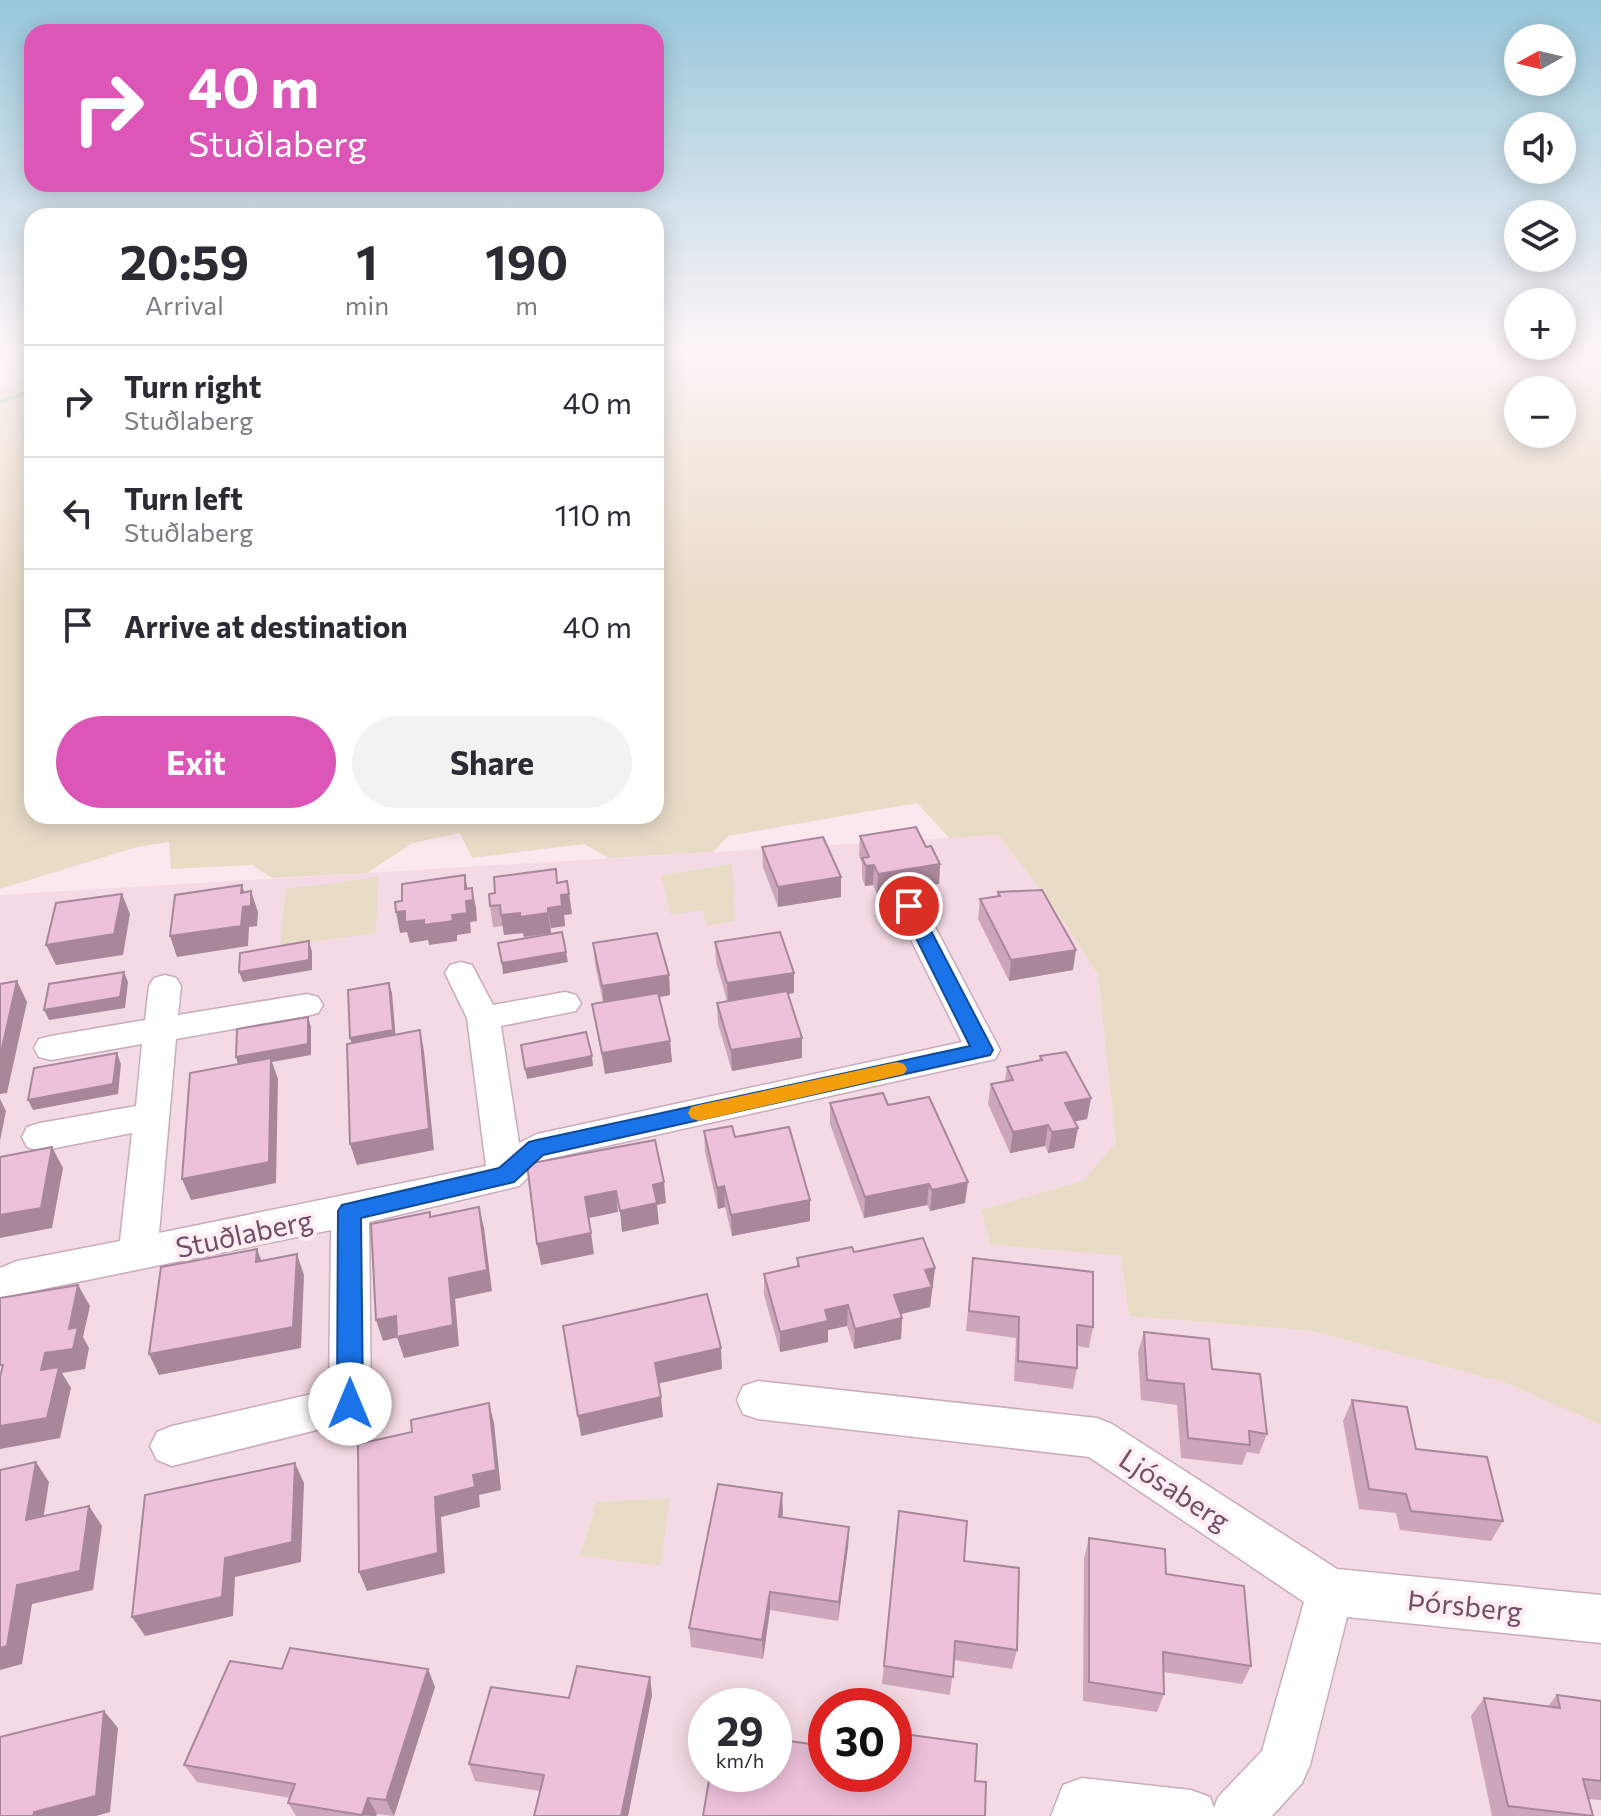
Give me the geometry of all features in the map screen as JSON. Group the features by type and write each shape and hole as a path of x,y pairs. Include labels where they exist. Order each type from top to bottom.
{"street":[{"name":"Stuðlaberg","path":"0,1286 17,1278 350,1211 506,1176 537,1148 983,1050 909,906"},
{"path":"461,973 483,1018 506,1176"},
{"name":"Stuðlaberg","path":"138,1255 165,986"},
{"path":"483,1018 565,1003"},
{"path":"51,1048 307,1005"},
{"path":"40,1137 152,1116"},
{"name":"Stuðlaberg","path":"172,1446 350,1404 350,1211"},
{"name":"Ljósaberg","path":"758,1400 1097,1438 1330,1592"},
{"path":"1237,1816 1284,1765 1330,1592"},
{"name":"Þórsberg","path":"1330,1592 1601,1619"},
{"path":"1077,1816 1082,1804 1191,1816"}],"shaded area":[{"path":"0,430 24,430 24,824 664,824 664,430 1504,430 1504,448 1576,448 1576,430 1601,430 1601,1425 1509,1384 1312,1331 1129,1316 1121,1256 991,1245 981,1210 1083,1181 1116,1142 1098,975 1055,908 998,835 949,838 917,803 728,836 713,852 609,858 584,844 472,858 460,833 413,843 367,873 272,878 252,865 171,869 169,842 137,847 0,889"},
{"path":"998,835 1055,908 1098,975 1116,1142 1083,1181 982,1210 991,1245 1121,1256 1129,1316 1312,1331 1509,1384 1601,1425 1601,1816 0,1816 0,895"},
{"path":"732,864 735,921 707,926 702,910 671,915 661,875"},
{"path":"378,877 376,933 280,946 286,889"},
{"path":"670,1498 660,1566 580,1556 597,1502"}],"building":[{"path":"916,827 926,847 931,846 940,864 878,874 874,865 866,866 862,858 869,857 860,836"},
{"path":"823,837 841,877 778,887 762,847"},
{"path":"556,869 557,883 567,881 569,894 561,895 562,906 548,908 548,913 520,917 520,913 501,915 500,905 490,906 489,894 495,893 494,877"},
{"path":"465,875 465,889 472,888 473,900 466,901 467,913 452,915 453,921 424,925 424,920 405,922 405,911 396,912 395,902 402,901 402,884"},
{"path":"242,885 241,893 251,891 251,906 243,907 241,926 170,936 175,895"},
{"path":"1042,890 1076,950 1011,960 980,899 1000,896 998,892"},
{"path":"122,894 114,934 46,945 56,903"},
{"path":"562,932 566,952 502,963 498,943"},
{"path":"780,932 794,973 727,983 715,942"},
{"path":"657,933 669,975 602,986 593,943"},
{"path":"309,941 309,960 239,972 240,953"},
{"path":"124,972 120,997 44,1010 49,984"},
{"path":"17,981 0,1057 0,984"},
{"path":"389,983 393,1030 350,1038 348,990"},
{"path":"787,991 802,1038 731,1050 717,1003"},
{"path":"658,993 670,1041 602,1053 592,1004"},
{"path":"308,1017 308,1044 236,1057 237,1029"},
{"path":"420,1030 429,1129 350,1144 347,1044"},
{"path":"586,1032 592,1056 525,1069 521,1045"},
{"path":"1066,1052 1091,1098 1065,1103 1078,1128 1052,1132 1048,1125 1013,1132 991,1084 1013,1080 1007,1067 1042,1060 1040,1056"},
{"path":"117,1053 113,1084 28,1100 34,1068"},
{"path":"271,1058 269,1162 182,1179 190,1073"},
{"path":"883,1093 888,1105 929,1097 968,1182 932,1190 929,1184 865,1197 830,1103"},
{"path":"732,1126 735,1137 789,1127 810,1200 731,1215 724,1186 717,1188 704,1131"},
{"path":"655,1140 664,1182 653,1185 657,1203 620,1211 616,1191 585,1197 591,1233 537,1244 527,1164"},
{"path":"52,1147 41,1208 0,1215 0,1157"},
{"path":"479,1207 487,1270 449,1278 453,1325 397,1337 396,1316 376,1320 371,1224 430,1212 430,1217"},
{"path":"923,1238 935,1268 925,1270 932,1287 894,1295 902,1318 855,1329 848,1305 825,1310 828,1321 780,1332 764,1274 799,1266 797,1258 852,1247 854,1252"},
{"path":"257,1249 256,1262 297,1254 293,1327 149,1354 161,1267"},
{"path":"973,1258 1093,1272 1093,1327 1077,1325 1077,1368 1018,1361 1019,1317 969,1311"},
{"path":"78,1285 69,1329 78,1327 73,1349 45,1353 41,1370 59,1367 47,1418 0,1426 0,1377 3,1365 0,1365 0,1298"},
{"path":"707,1294 721,1348 655,1363 661,1397 578,1416 563,1326"},
{"path":"1144,1332 1209,1339 1212,1369 1260,1374 1267,1434 1249,1431 1250,1445 1188,1438 1184,1384 1147,1380"},
{"path":"1352,1400 1407,1407 1416,1449 1487,1457 1503,1521 1411,1511 1406,1494 1369,1489"},
{"path":"489,1403 496,1470 473,1475 475,1487 435,1497 438,1553 359,1572 358,1444 412,1432 411,1420"},
{"path":"36,1462 26,1520 89,1506 80,1571 17,1585 7,1646 0,1648 0,1470"},
{"path":"295,1463 292,1542 225,1558 222,1597 132,1617 145,1495"},
{"path":"718,1484 782,1493 779,1517 849,1527 839,1602 770,1592 762,1640 689,1628"},
{"path":"899,1511 967,1521 964,1561 1019,1568 1017,1650 955,1641 953,1677 884,1666"},
{"path":"1089,1538 1165,1549 1166,1574 1244,1586 1251,1666 1163,1652 1164,1694 1089,1682"},
{"path":"290,1648 428,1669 386,1800 368,1798 362,1815 288,1803 295,1784 184,1765 230,1661 282,1669"},
{"path":"577,1666 650,1677 621,1816 534,1816 544,1775 469,1764 491,1687 569,1698"},
{"path":"1557,1695 1601,1701 1601,1781 1583,1779 1593,1816 1508,1806 1484,1698 1560,1708"},
{"path":"104,1711 96,1796 34,1812 33,1816 0,1816 0,1737"},
{"path":"912,1735 977,1744 975,1781 986,1782 985,1816 703,1816 707,1792 792,1792 792,1741 808,1744 808,1792 912,1792"}],"slow traffic":[{"path":"699,1113 897,1069"}],"route":[{"path":"350,1404 350,1211 506,1176 537,1148 983,1050 909,906"}]}
